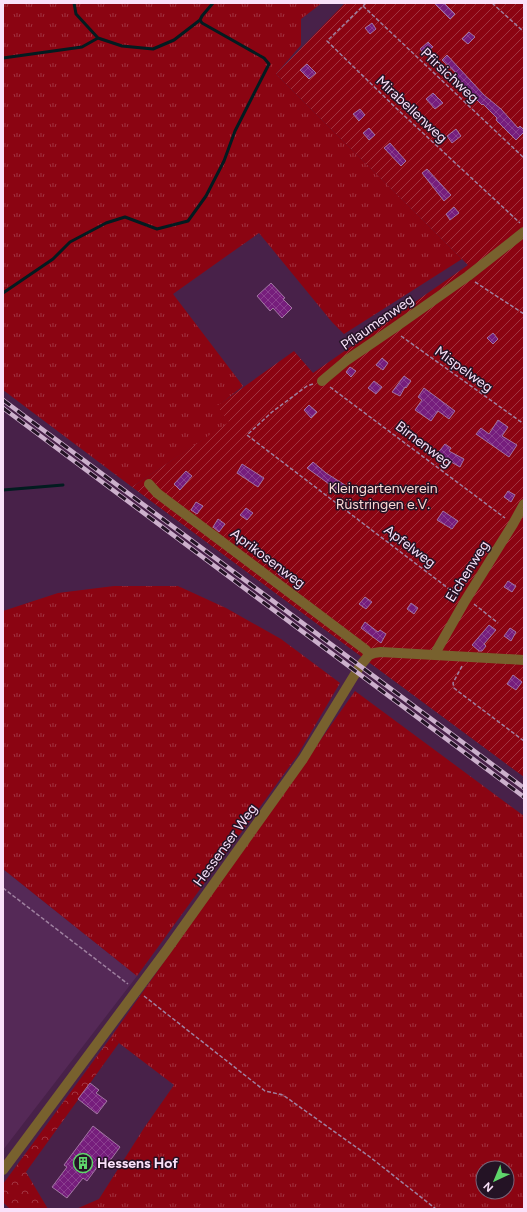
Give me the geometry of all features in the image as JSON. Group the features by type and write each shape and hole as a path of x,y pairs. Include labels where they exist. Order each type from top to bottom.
{"street":[{"name":"Pflaumenweg","path":"322,381 347,360 468,276 524,232"},
{"name":"Aprikosenweg","path":"149,484 157,493 366,650 369,655"},
{"name":"Eichenweg","path":"436,655 437,650 466,600 524,504"},
{"path":"369,655 381,652 524,660"},
{"name":"Hessenser Weg","path":"3,1170 304,759 356,673 369,655"}],"path":[{"name":"Mirabellenweg","path":"366,3 326,41 524,227"},
{"path":"492,3 524,32"},
{"name":"Pfirsichweg","path":"363,6 524,158"},
{"path":"468,276 470,279 524,314"},
{"name":"Mispelweg","path":"394,328 399,334 524,424"},
{"name":"Apfelweg","path":"322,381 308,386 272,412 247,435 466,600 498,622"},
{"name":"Birnenweg","path":"322,381 513,524"},
{"path":"466,656 453,683 454,688 524,741"},
{"path":"3,888 265,1091 283,1095 370,1157 436,1209"}],"shaded area":[{"path":"3,869 137,976 3,1150"}],"green space":[{"path":"3,3 322,3 301,19 301,45 276,74 462,259 344,334 332,322 259,233 173,294 243,386 218,406 230,422 132,487 3,390"},
{"name":"Kleingartenverein Rüstringen e.V.","path":"345,3 524,3 524,777 132,487 229,422 217,406 294,351 313,373 468,265 276,74"},
{"path":"114,586 178,586 226,608 281,639 340,683 297,756 137,976 3,869 3,611 58,593"},
{"path":"355,691 524,816 524,1209 76,1209 99,1199 144,1128 174,1085 111,1037"},
{"path":"111,1037 119,1043 26,1172 48,1209 10,1209 3,1202 3,1184"}],"building":[{"path":"434,3 444,3 455,14 450,19"},
{"path":"372,23 376,29 370,34 365,28"},
{"path":"469,32 475,37 468,44 462,39"},
{"path":"428,42 433,47 424,54 420,49"},
{"path":"447,55 484,95 501,109 518,128 520,126 524,130 524,132 516,140 496,120 497,118 453,76 456,73 442,60"},
{"path":"307,64 316,73 309,79 300,70"},
{"path":"433,93 443,103 435,109 426,99"},
{"path":"360,109 365,115 359,121 353,114"},
{"path":"369,128 375,135 369,140 363,133"},
{"path":"456,129 461,136 452,143 447,136"},
{"path":"390,143 406,161 401,166 384,148"},
{"path":"427,169 451,195 444,201 422,173"},
{"path":"454,207 459,213 450,220 446,214"},
{"path":"271,283 292,308 282,318 273,308 270,311 257,296"},
{"path":"493,333 498,339 493,344 487,338"},
{"path":"382,358 388,363 383,370 376,365"},
{"path":"350,367 356,371 351,377 346,372"},
{"path":"404,376 411,381 406,388 405,387 400,396 392,392"},
{"path":"374,381 382,387 376,394 368,388"},
{"path":"424,388 455,411 449,419 438,411 431,421 415,410 422,400 418,397"},
{"path":"309,405 317,412 311,418 304,410"},
{"path":"498,420 508,427 502,436 517,445 509,457 476,434 481,428 489,434"},
{"path":"445,444 451,448 449,451 464,459 460,467 437,454"},
{"path":"313,462 326,473 345,485 340,492 307,468"},
{"path":"242,464 264,478 258,487 237,473"},
{"path":"186,471 192,476 180,490 174,484"},
{"path":"508,491 515,495 511,502 504,497"},
{"path":"196,502 203,506 197,514 191,510"},
{"path":"246,508 253,513 247,520 240,515"},
{"path":"443,511 458,521 452,529 437,520"},
{"path":"218,519 225,524 219,532 213,527"},
{"path":"282,569 289,574 285,579 278,574"},
{"path":"508,581 516,586 512,592 504,587"},
{"path":"365,597 372,602 366,609 359,604"},
{"path":"411,603 418,608 414,614 407,609"},
{"path":"365,622 378,632 380,630 386,634 381,643 361,628"},
{"path":"489,625 496,630 484,644 486,646 482,651 479,651 472,645"},
{"path":"510,628 516,632 511,641 504,636"},
{"path":"513,675 522,682 516,690 507,684"},
{"path":"90,1083 99,1090 96,1093 107,1101 97,1114 78,1099"},
{"name":"Hessens Hof","path":"93,1126 120,1147 109,1162 104,1158 87,1181 83,1178 67,1198 52,1187 67,1167 64,1165"}],"waterway":[{"path":"74,3 76,14 98,38 122,46 153,49 174,40 200,20"},
{"path":"3,293 53,259 70,242 106,223 125,217 157,229 188,221 206,196 224,161 235,131 269,64 264,58 202,23 200,20 202,16 213,3"},
{"path":"3,58 82,47 98,38"},
{"path":"3,490 63,485"}],"railway":[{"path":"3,400 524,788"},
{"path":"3,408 524,797"}],"place":[{"name":"Hessens Hof","path":"83,1163"}]}
